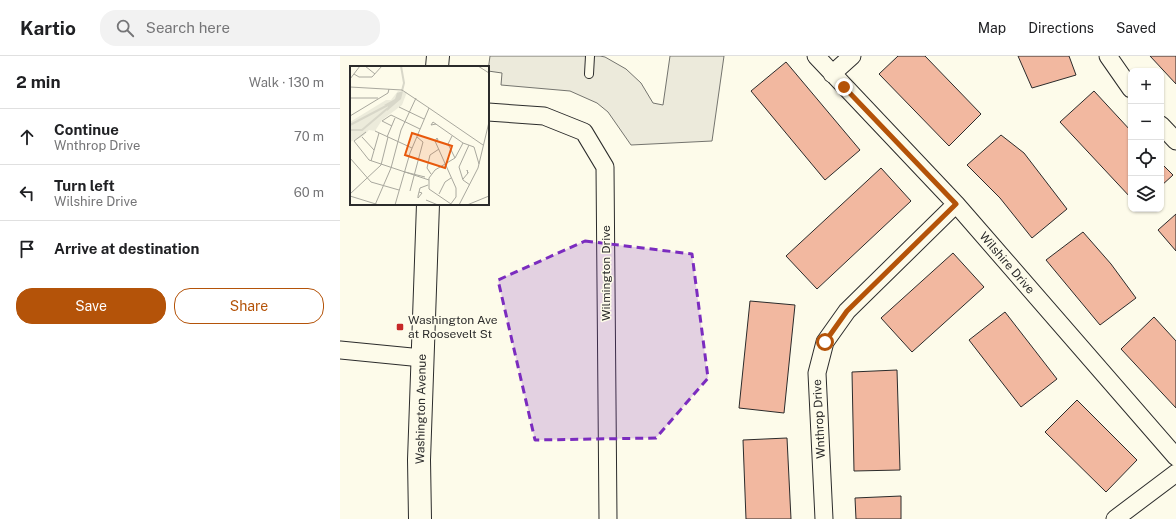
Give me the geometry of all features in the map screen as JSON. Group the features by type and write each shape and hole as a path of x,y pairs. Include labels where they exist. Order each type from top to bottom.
{"main road":[{"path":"437,66 438,56"},
{"name":"Washington Avenue","path":"420,519 419,460 428,205"}],"street":[{"name":"Wilshire Drive","path":"816,56 956,204 1176,457"},
{"path":"832,74 852,56"},
{"path":"1108,56 1128,85"},
{"name":"Wilmington Drive","path":"489,112 544,116 584,132 605,167 608,519"},
{"path":"1164,128 1176,141"},
{"name":"Wnthrop Drive","path":"824,519 817,373 825,342 847,311 956,204"},
{"path":"340,350 422,358"},
{"path":"1115,519 1176,473"}],"lane":[{"path":"589,74 590,56"}],"highlighted area":[{"path":"585,241 692,254 708,378 656,438 535,440 498,280"}],"shaded area":[{"path":"490,56 605,57 626,69 641,83 653,103 663,105 670,56 724,56 712,141 631,145 608,112 597,103 570,91 501,85 502,73 489,71"}],"building":[{"path":"898,56 925,56 981,114 949,146 879,74"},
{"path":"1018,56 1069,56 1076,75 1032,88"},
{"path":"1150,56 1176,56 1176,84 1164,71 1164,68 1161,68"},
{"path":"786,62 860,150 825,180 751,91"},
{"path":"1094,91 1128,128 1128,195 1060,122"},
{"path":"1001,135 1024,153 1067,209 1032,238 1000,198 967,165"},
{"path":"1164,166 1173,175 1164,183"},
{"path":"881,168 911,201 817,289 786,256"},
{"path":"1176,214 1176,251 1158,230"},
{"path":"1083,232 1111,264 1136,298 1100,325 1046,260"},
{"path":"953,253 984,287 912,352 881,318"},
{"path":"750,301 795,305 784,413 739,408"},
{"path":"1005,312 1057,379 1021,407 969,340"},
{"path":"1154,317 1176,341 1176,408 1121,349"},
{"path":"897,370 900,470 854,471 852,372"},
{"path":"1077,400 1137,460 1106,492 1045,432"},
{"path":"787,438 791,519 746,519 743,440"},
{"path":"901,496 901,519 856,519 855,498"}],"place":[{"name":"Washington Ave at Roosevelt St","path":"400,327"}],"route":[{"path":"825,342 847,311 956,204 844,87"}]}
